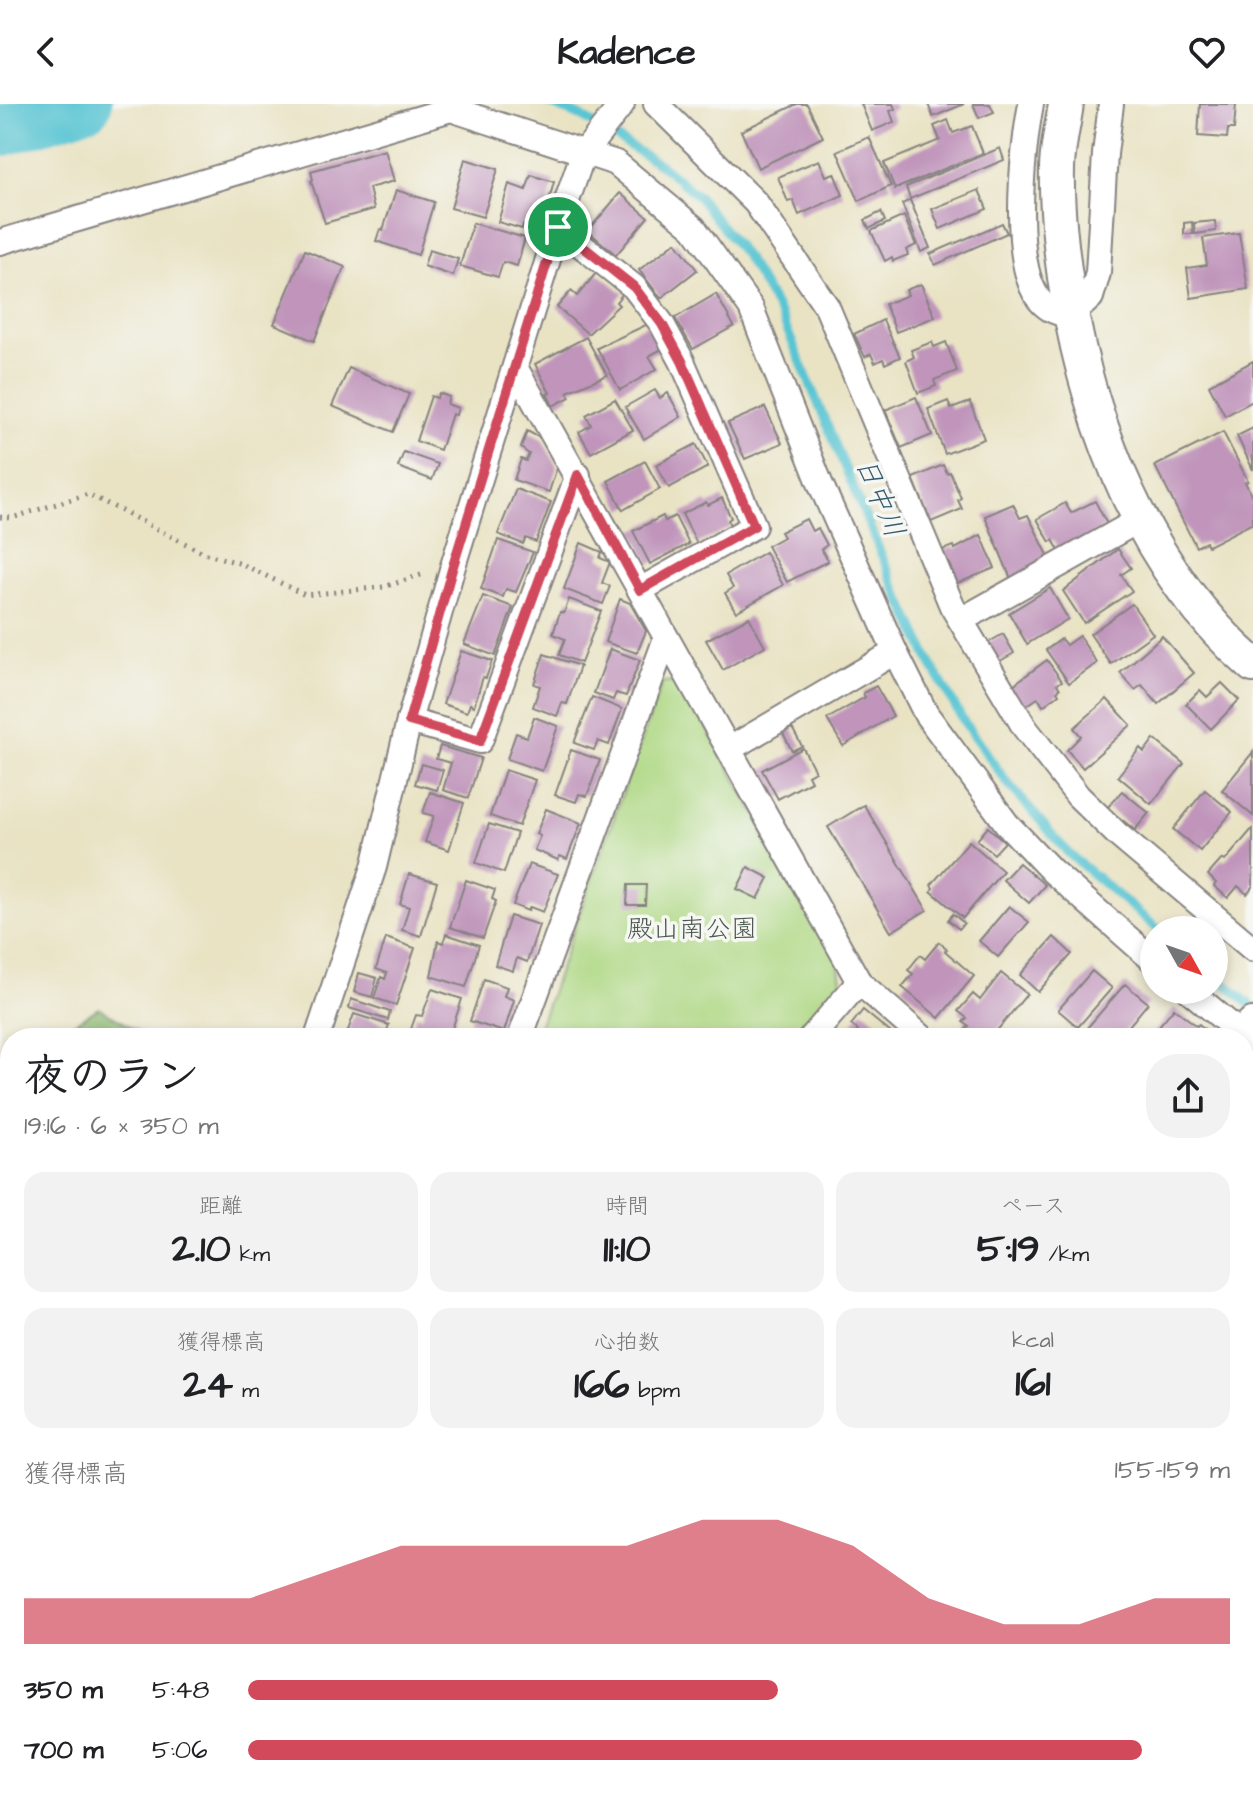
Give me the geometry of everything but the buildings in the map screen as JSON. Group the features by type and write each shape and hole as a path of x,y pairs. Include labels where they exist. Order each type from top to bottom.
{"street":[{"path":"320,1028 374,867 409,721 453,566 558,227 583,154 622,104"},
{"path":"656,104 756,203 827,307 952,606 1025,728 1078,796 1118,835 1253,949"},
{"path":"1031,104 1024,137 1020,194 1024,250 1032,285 1046,307 1070,316"},
{"path":"1066,104 1057,182 1058,237 1070,316 1087,385 1111,461 1139,520 1202,611 1253,665"},
{"path":"1070,316 1091,297 1098,273 1111,104"},
{"path":"0,242 451,109 616,163 694,228 751,308 820,483 926,714 1007,824 1052,871 1140,949"},
{"path":"558,227 634,287 662,324 682,361 754,526 640,590"},
{"path":"515,367 731,748 859,982 912,1028"},
{"path":"409,721 480,741 578,475"},
{"path":"961,620 1139,520"},
{"path":"524,1028 666,638"},
{"path":"731,748 895,652"},
{"path":"820,1028 859,982"},
{"path":"1207,1004 1238,1028"}],"path":[{"path":"0,517 12,518 88,494 204,553 242,564 305,595 384,587 453,566"}],"green space":[{"name":"殿山南公園","path":"681,682 838,962 842,987 807,1028 539,1028 662,683"},
{"path":"99,1008 132,1028 66,1028"}],"waterway":[{"path":"0,131 86,104"},
{"name":"日中川","path":"550,104 582,117 661,165 698,196 746,257 781,315 892,580 931,664 964,722 1006,781 1069,854 1142,916"},
{"name":"日中川","path":"1228,986 1253,1007"}],"route":[{"path":"558,227 634,287 662,324 682,361 754,526 640,590 578,475 480,741 409,721 453,566 558,227"}]}
